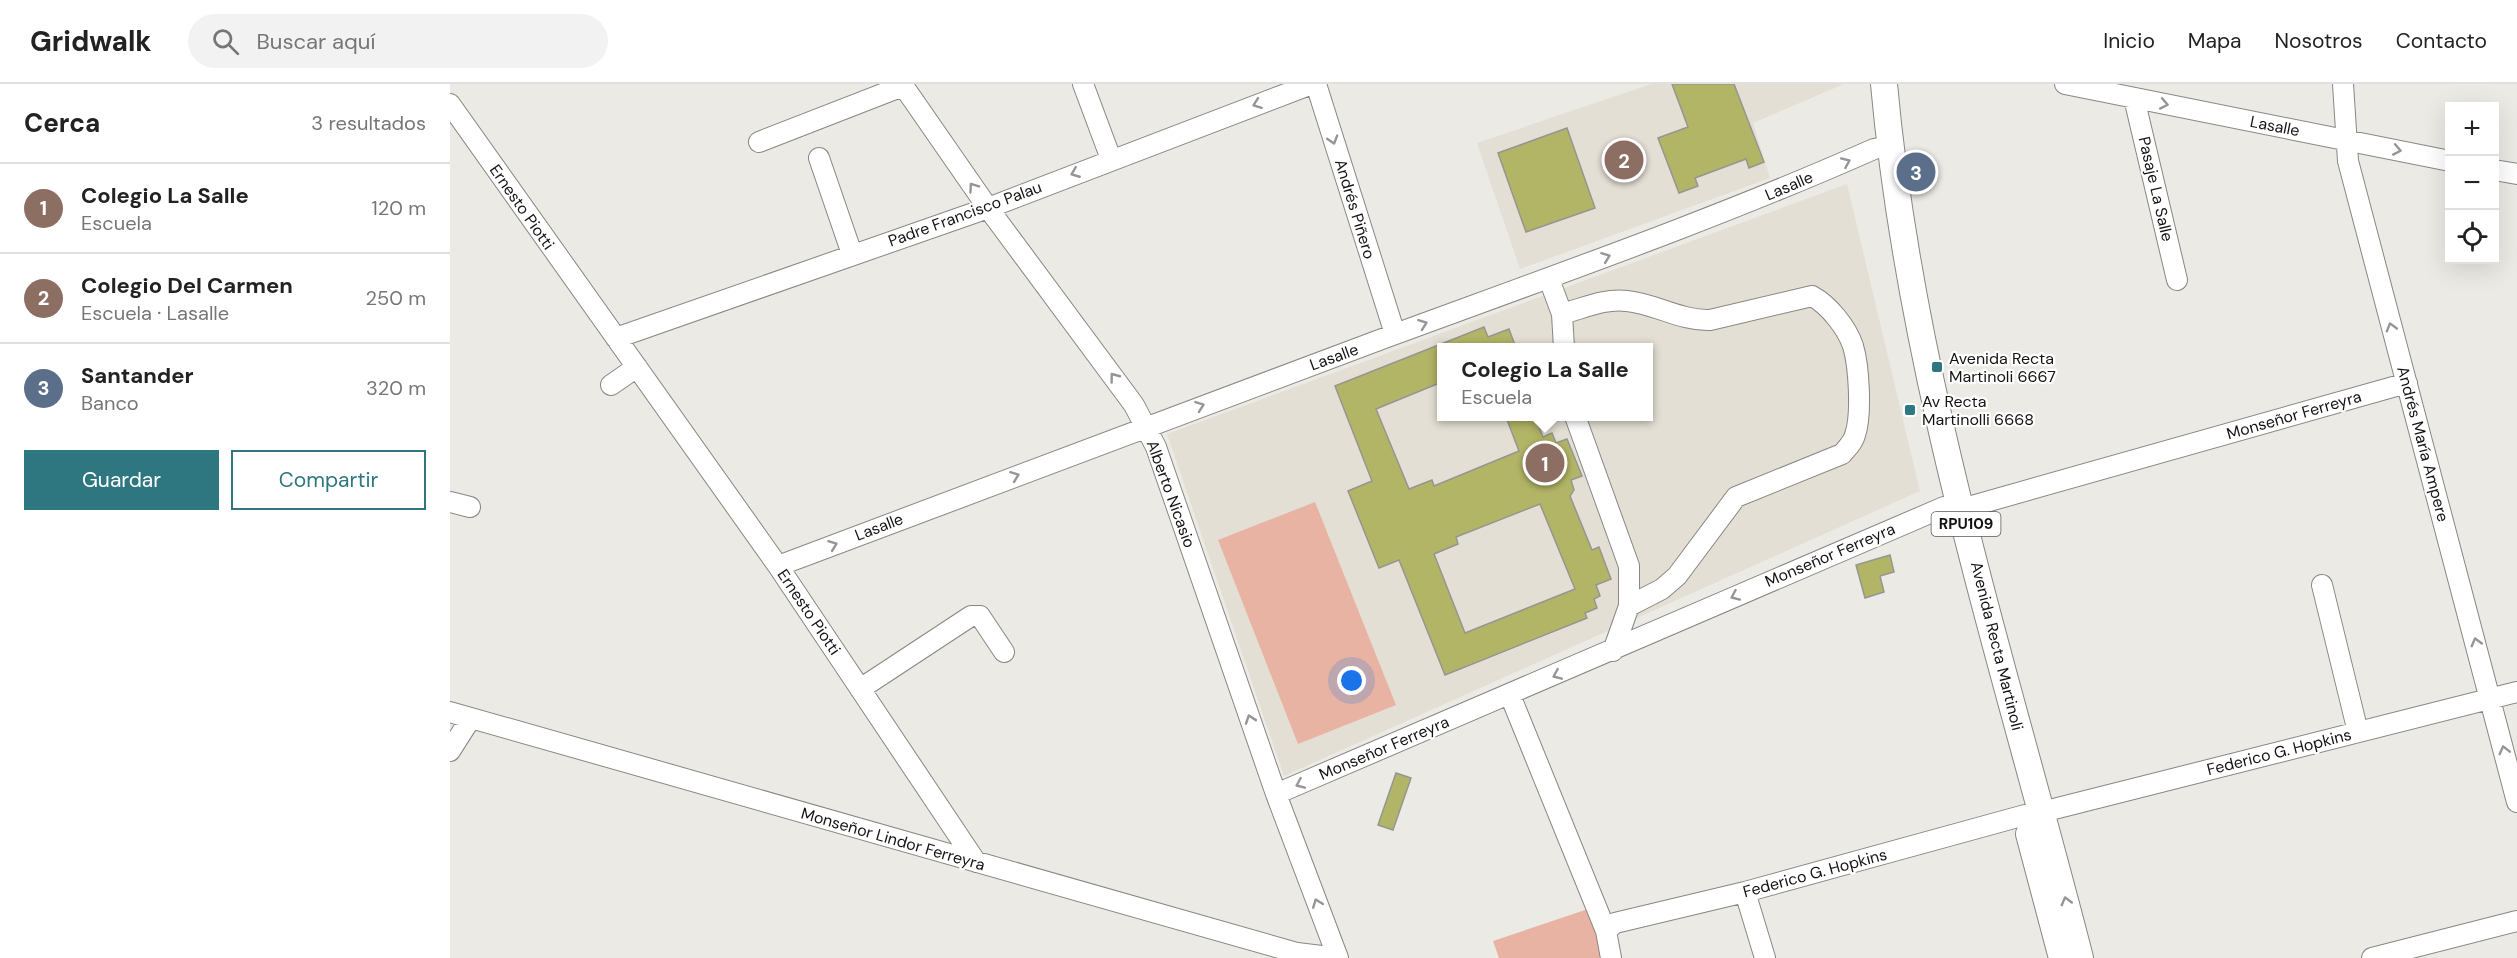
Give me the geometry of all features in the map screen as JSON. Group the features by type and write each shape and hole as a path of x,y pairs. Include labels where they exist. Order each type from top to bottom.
{"main road":[{"name":"Avenida Recta Martinoli","path":"1867,84 1882,147 1904,340 1953,508 2033,814 2080,958"},
{"name":"Avenida Recta Martinoli","path":"1882,147 1884,84"},
{"name":"Avenida Recta Martinoli","path":"2033,814 2061,958"}],"street":[{"path":"1083,84 1111,159"},
{"name":"Padre Francisco Palau","path":"616,338 988,208 1111,159 1314,84"},
{"name":"Andrés Piñero","path":"1314,84 1395,334"},
{"name":"Lasalle","path":"2066,84 2445,160"},
{"name":"Andrés María Ampere","path":"2343,84 2345,140 2381,294 2407,383 2517,802"},
{"path":"759,142 902,85"},
{"name":"Alberto Nicasio","path":"902,85 988,208 1134,405 1146,426 1156,447 1276,794 1338,958"},
{"name":"Pasaje La Salle","path":"2134,98 2177,280"},
{"name":"Ernesto Piotti","path":"450,104 778,566 976,862"},
{"name":"Lasalle","path":"778,566 1146,426 1549,279 1780,191 1882,147"},
{"path":"819,158 852,254"},
{"path":"2499,171 2517,174"},
{"path":"1549,279 1562,314 1564,343"},
{"path":"1562,314 1607,300 1628,301 1697,320 1710,320 1812,296 1831,312 1852,344 1855,354 1858,389 1856,434 1850,446 1842,454 1736,497 1677,576 1662,589 1629,606"},
{"path":"611,385 637,367"},
{"name":"Monseñor Ferreyra","path":"1276,794 1613,651 1780,576 1953,508 2407,383"},
{"path":"1576,421 1629,566 1629,606 1613,651"},
{"path":"450,502 470,507"},
{"path":"2322,585 2358,732"},
{"path":"860,689 971,616 980,616 1004,652"},
{"name":"Federico G. Hopkins","path":"1606,931 1616,923 1745,892 2033,814 2517,692"},
{"path":"1510,695 1606,931 1611,958"},
{"name":"Monseñor Lindor Ferreyra","path":"450,712 1297,953 1338,958"},
{"path":"450,751 471,718"},
{"path":"1745,892 1765,958"},
{"path":"2372,958 2517,921"}],"shaded area":[{"path":"1651,84 1844,84 1753,123 1770,178 1520,269 1477,143"},
{"path":"1847,184 1920,491 1284,776 1167,434"},
{"path":"1315,502 1396,705 1298,744 1218,540"},
{"path":"1588,909 1605,958 1499,958 1493,941"}],"building":[{"path":"1672,84 1734,84 1764,162 1749,168 1746,159 1695,178 1698,186 1679,193 1658,138 1688,127"},
{"path":"1567,128 1595,208 1526,232 1498,153"},
{"path":"1484,327 1488,337 1509,329 1514,343 1444,343"},
{"path":"1437,346 1437,384 1376,409 1409,489 1432,480 1434,486 1519,451 1508,421 1537,421 1543,437 1552,433 1556,443 1567,439 1582,476 1571,480 1574,490 1570,496 1592,550 1599,547 1611,579 1596,585 1600,596 1594,599 1597,608 1585,613 1587,618 1445,675 1399,560 1379,568 1348,491 1372,481 1335,386","holes":["1540,504 1575,589 1465,633 1434,554 1458,544 1456,537"]},
{"path":"1890,555 1894,572 1880,576 1884,592 1865,598 1856,565"},
{"path":"1396,773 1411,778 1393,830 1378,825"}],"place":[{"name":"Colegio Del Carmen","path":"1624,160"},
{"name":"Santander","path":"1916,172"},
{"name":"Avenida Recta Martinoli 6667","path":"1937,367"},
{"name":"Av Recta Martinolli 6668","path":"1910,410"},
{"name":"Colegio La Salle","path":"1545,463"}]}
